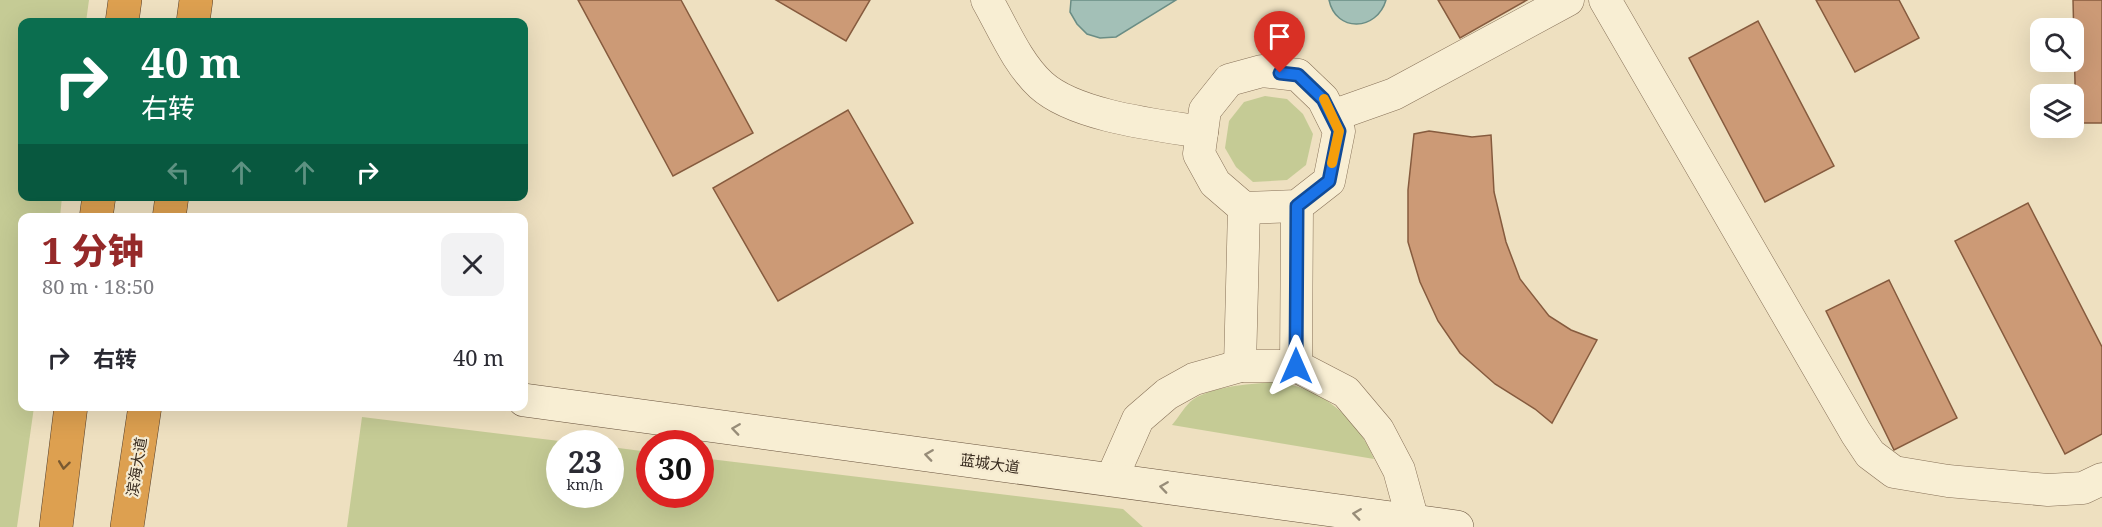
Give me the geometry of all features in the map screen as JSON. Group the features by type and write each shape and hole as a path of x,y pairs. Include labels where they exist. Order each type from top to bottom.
{"highway":[{"path":"123,18 125,0"},
{"path":"194,18 196,0"},
{"path":"56,527 70,411"},
{"name":"滨海大道","path":"127,527 144,411"}],"main road":[{"name":"蓝城大道","path":"528,400 1111,480 1271,514 1413,521 1457,527"}],"street":[{"path":"987,0 1023,64 1040,84 1064,102 1139,122 1202,132"},
{"path":"1332,116 1394,94 1568,0"},
{"path":"1605,0 1870,454 1894,471 1948,481 2048,490 2083,488 2102,479"},
{"path":"1262,71 1298,75 1323,99 1339,131 1329,181 1297,206 1244,208 1215,183 1209,174 1199,154 1202,132 1205,110 1228,80 1262,71"},
{"path":"1296,366 1297,206"},
{"path":"1240,366 1244,208"},
{"path":"1111,480 1138,419 1167,394 1194,379 1240,366 1296,366 1346,392 1378,430 1399,470 1413,521"}],"green space":[{"path":"0,0 89,0 87,18 18,18 18,201 62,201 60,213 18,213 18,411 33,411 17,527 0,527"},
{"path":"1265,96 1287,99 1303,114 1313,134 1306,165 1287,180 1253,182 1236,167 1225,148 1229,121 1244,102"},
{"path":"1274,382 1290,384 1306,390 1334,406 1358,430 1374,459 1172,425 1190,402 1207,392"},
{"path":"362,417 546,439 546,508 624,508 624,449 636,450 636,508 714,508 714,460 1123,509 1143,527 347,527"}],"water":[{"path":"1071,0 1176,0 1116,37 1100,38 1087,34 1077,24 1070,12"},
{"path":"1329,0 1386,0 1374,18 1357,24 1348,23 1340,18 1333,11"}],"building":[{"path":"578,0 681,0 753,133 673,176"},
{"path":"776,0 870,0 846,41"},
{"path":"1438,0 1527,0 1460,38"},
{"path":"1816,0 1899,0 1919,38 1855,72"},
{"path":"2073,0 2102,0 2102,123 2084,123 2084,84 2075,84 2075,72 2084,72 2084,18 2073,18"},
{"path":"1758,21 1834,166 1765,202 1689,58"},
{"path":"848,110 913,223 778,301 713,188"},
{"path":"1429,131 1472,137 1491,135 1494,192 1506,242 1520,279 1549,316 1571,330 1597,340 1552,423 1535,409 1495,384 1460,353 1438,321 1420,282 1408,242 1408,190 1414,134"},
{"path":"2028,203 2102,347 2102,434 2065,454 1955,241"},
{"path":"1889,280 1957,418 1894,450 1826,311"}],"slow traffic":[{"path":"1324,99 1339,131 1332,163"}],"route":[{"path":"1280,73 1298,75 1323,99 1339,131 1329,181 1297,206 1296,366"}]}
